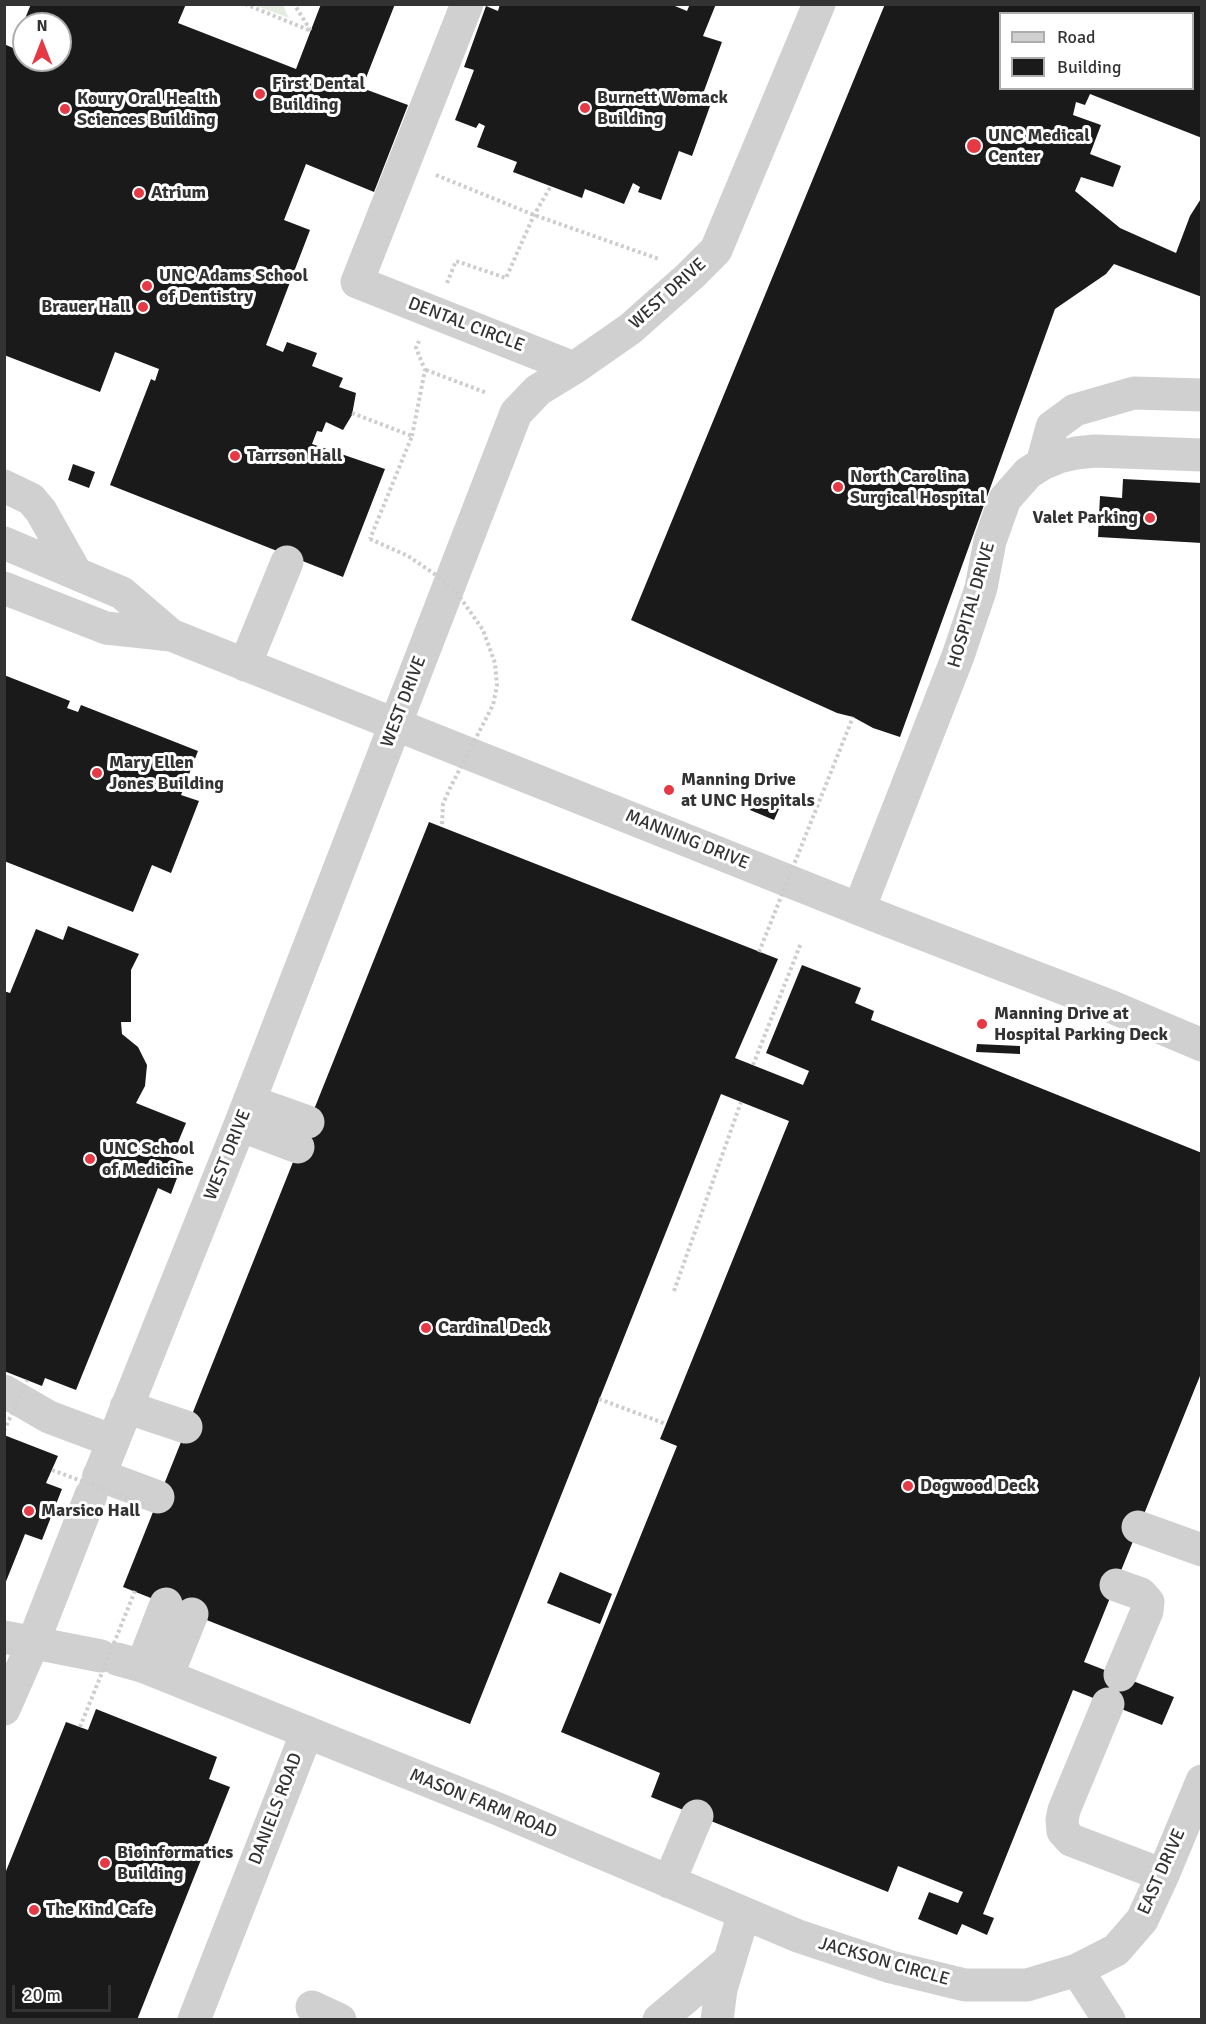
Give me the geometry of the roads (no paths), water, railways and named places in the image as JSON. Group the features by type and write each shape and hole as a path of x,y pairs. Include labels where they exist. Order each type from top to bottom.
{"street":[{"name":"DENTAL CIRCLE","path":"467,4 357,282 574,368"},
{"name":"WEST DRIVE","path":"19,1640 96,1483 245,1113 516,413 538,390 630,329 716,250 819,4"},
{"path":"1042,464 1052,427 1075,410 1134,393 1202,395"},
{"name":"HOSPITAL DRIVE","path":"860,909 958,656 981,588 990,541 1005,499 1028,473 1059,457 1095,451 1202,455"},
{"path":"4,486 31,499 41,511 76,573"},
{"name":"MANNING DRIVE","path":"4,543 122,593 171,635"},
{"path":"245,665 287,562"},
{"name":"MANNING DRIVE","path":"4,588 106,628 171,635 1113,1007 1202,1045"},
{"path":"245,1113 303,1135"},
{"path":"16,1386 49,1417 113,1441"},
{"path":"126,1407 186,1427"},
{"path":"96,1483 156,1503"},
{"path":"1138,1527 1202,1550"},
{"path":"1116,1585 1141,1594 1148,1602 1147,1611 1064,1810 1063,1831 1071,1840 1163,1875"},
{"path":"132,1664 179,1609"},
{"path":"4,1709 19,1640"},
{"name":"MASON FARM ROAD","path":"19,1640 132,1664 498,1809 744,1913"},
{"name":"DANIELS ROAD","path":"194,2019 307,1732"},
{"name":"EAST DRIVE","path":"1077,1970 1116,1950 1142,1920 1202,1781"},
{"path":"669,1882 697,1816"},
{"path":"717,2019 721,1989 744,1913"},
{"name":"JACKSON CIRCLE","path":"744,1913 798,1936 891,1967 965,1985 1027,1985 1077,1970"},
{"path":"659,2019 728,1962"},
{"path":"1077,1970 1109,2019"}],"place":[{"name":"First Dental Building","path":"260,94"},
{"name":"Burnett Womack Building","path":"585,108"},
{"name":"Koury Oral Health Sciences Building","path":"65,109"},
{"name":"UNC Medical Center","path":"974,146"},
{"name":"Atrium","path":"139,193"},
{"name":"UNC Adams School of Dentistry","path":"147,286"},
{"name":"Brauer Hall","path":"143,307"},
{"name":"Tarrson Hall","path":"235,456"},
{"name":"North Carolina Surgical Hospital","path":"838,487"},
{"name":"Valet Parking","path":"1150,518"},
{"name":"Mary Ellen Jones Building","path":"97,773"},
{"name":"Manning Drive at UNC Hospitals","path":"669,790"},
{"name":"Manning Drive at Hospital Parking Deck","path":"982,1024"},
{"name":"UNC School of Medicine","path":"90,1159"},
{"name":"Cardinal Deck","path":"426,1328"},
{"name":"Dogwood Deck","path":"908,1486"},
{"name":"Marsico Hall","path":"29,1511"},
{"name":"Bioinformatics Building","path":"105,1863"},
{"name":"The Kind Cafe","path":"34,1910"}]}
